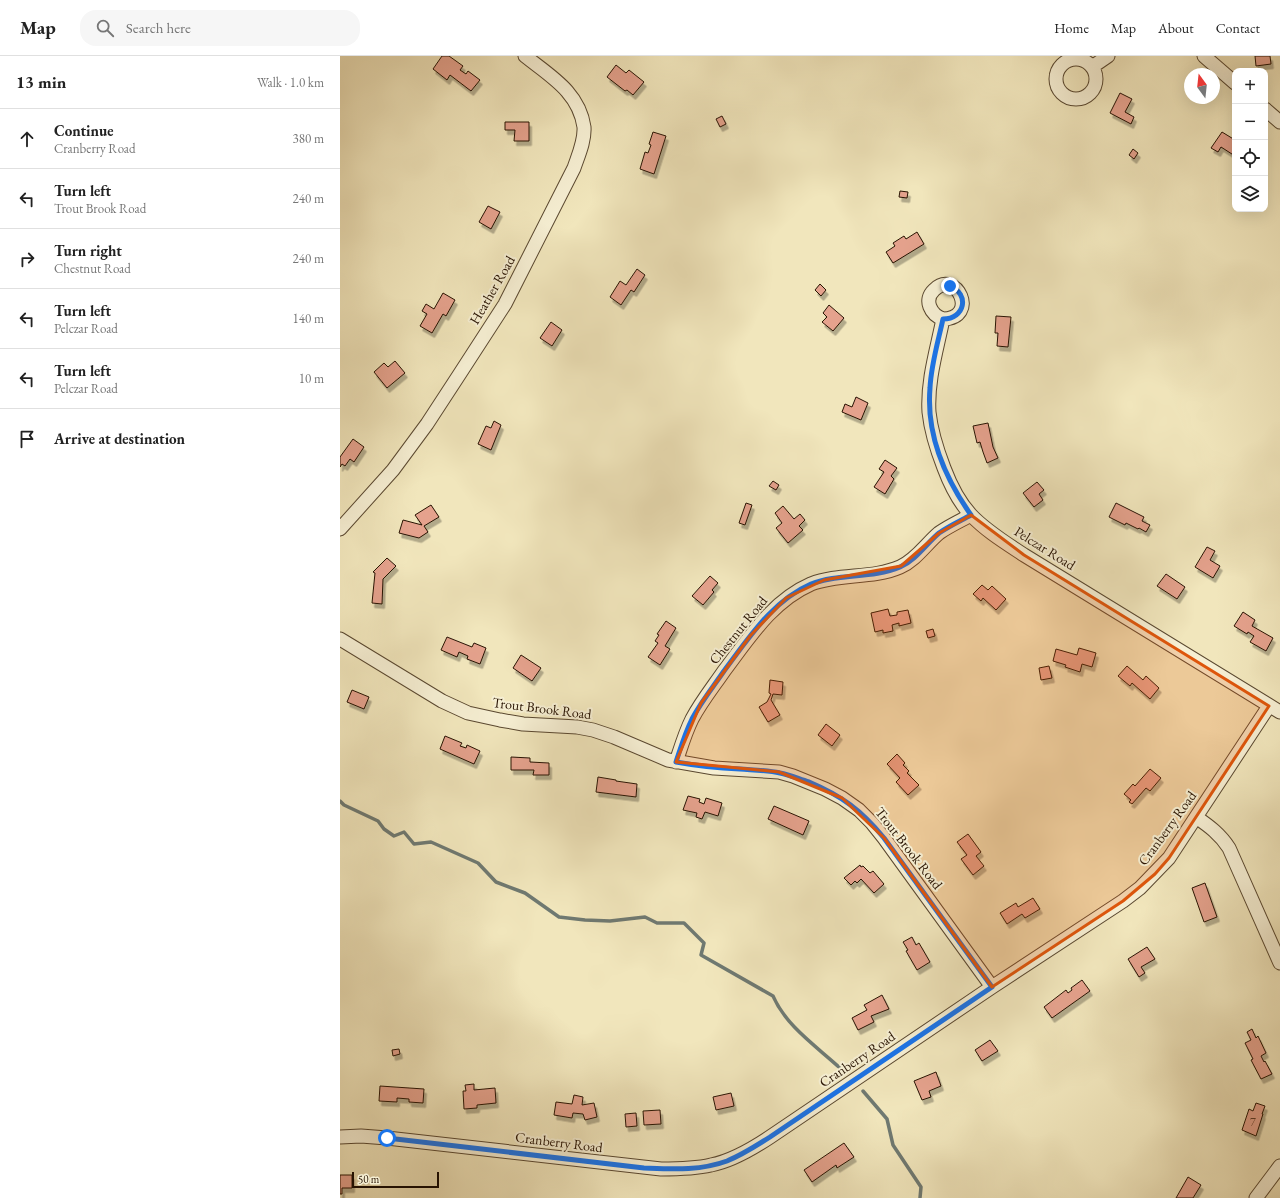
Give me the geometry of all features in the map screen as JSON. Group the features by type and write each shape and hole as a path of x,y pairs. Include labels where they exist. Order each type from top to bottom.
{"street":[{"name":"Heather Road","path":"340,528 393,470 427,424 459,375 505,304 574,168 581,147 584,128 576,101 560,83 525,56"},
{"path":"1092,67 1108,56"},
{"path":"1204,56 1232,80"},
{"path":"1268,112 1280,122"},
{"name":"Pelczar Road","path":"943,319 930,383 930,417 938,452 947,476 959,498 971,515 1024,556 1274,709"},
{"name":"Chestnut Road","path":"676,762 686,733 701,703 754,631 786,598 812,584 824,580 876,573 901,566 921,552 939,533 971,515"},
{"name":"Trout Brook Road","path":"340,639 442,701 468,713 523,724 577,727 593,730 676,762 714,768 779,772 825,789 842,798 868,818 884,838 992,987"},
{"name":"Cranberry Road","path":"340,1137 361,1136 387,1138 644,1168 678,1169 711,1165 727,1161 770,1137 992,987 1123,901 1140,888 1169,858 1196,817 1274,709"},
{"path":"1196,817 1212,828 1223,839 1229,848 1280,963"},
{"path":"1256,1198 1280,1166"}],"highlighted area":[{"path":"971,515 1024,555 1269,706 1169,858 1155,874 1123,901 992,987 884,838 842,798 779,772 676,762 701,703 750,636 786,598 824,580 901,566 939,533"}],"building":[{"path":"442,56 449,56 463,66 460,70 466,74 468,71 480,80 471,91 450,75 447,80 433,69"},
{"path":"1255,56 1270,56 1271,64 1256,66"},
{"path":"616,65 626,73 629,70 644,82 633,95 627,90 625,91 607,77"},
{"path":"1120,93 1132,99 1125,112 1134,117 1131,124 1110,113"},
{"path":"722,116 726,124 720,127 716,119"},
{"path":"505,122 529,122 529,141 514,141 515,130 505,130"},
{"path":"653,132 666,136 654,174 640,169 645,152 648,153 651,145 649,144"},
{"path":"1222,132 1232,138 1232,154 1221,147 1218,152 1211,148"},
{"path":"1133,149 1138,153 1134,159 1129,155"},
{"path":"900,191 908,192 907,198 899,197"},
{"path":"488,206 500,212 491,229 479,222"},
{"path":"917,232 924,244 893,263 886,252 895,246 893,243 904,236 906,239"},
{"path":"637,269 645,275 634,292 631,290 621,305 610,297 620,281 626,285"},
{"path":"820,284 826,290 821,296 815,290"},
{"path":"443,293 455,300 446,316 443,314 432,333 420,326 427,314 422,311 426,304 434,309"},
{"path":"829,305 844,318 833,331 822,322 827,317 823,313"},
{"path":"996,316 1011,317 1008,347 997,346 998,333 995,333"},
{"path":"551,322 562,330 552,346 540,338"},
{"path":"395,361 405,373 387,388 374,372 384,363 388,367"},
{"path":"856,397 868,403 861,420 842,412 845,404 852,407"},
{"path":"494,421 501,425 491,450 478,444 486,426 491,428"},
{"path":"988,423 993,447 998,458 987,463 980,442 977,443 973,426"},
{"path":"353,439 364,447 354,462 350,459 345,466 342,464 340,467 340,457"},
{"path":"885,460 897,468 891,476 894,479 885,494 874,487 884,472 879,469"},
{"path":"773,481 779,485 776,490 769,486"},
{"path":"1037,482 1044,490 1039,494 1043,500 1034,507 1023,493"},
{"path":"746,503 752,505 745,525 739,523"},
{"path":"1116,503 1144,517 1142,521 1150,525 1146,532 1126,523 1125,525 1109,517"},
{"path":"431,505 439,517 424,526 428,532 419,538 399,533 403,520 422,525 415,515"},
{"path":"783,506 794,519 800,514 805,520 799,526 803,530 788,543 776,528 782,523 775,513"},
{"path":"1207,547 1215,551 1210,560 1220,566 1213,578 1195,567"},
{"path":"387,558 396,566 383,579 382,604 372,603 375,573 373,572"},
{"path":"1166,574 1185,587 1177,599 1157,586"},
{"path":"710,576 718,583 712,590 714,592 703,605 692,596"},
{"path":"982,585 988,590 992,586 1006,599 996,610 983,598 981,601 973,594"},
{"path":"888,609 890,616 897,615 897,612 908,610 911,623 899,626 899,623 892,625 893,631 883,633 883,630 875,632 871,613"},
{"path":"1243,612 1255,620 1252,626 1273,638 1266,651 1250,642 1254,636 1248,632 1247,634 1234,626"},
{"path":"666,621 676,628 665,646 670,649 660,665 648,657 658,643 655,641 659,635 657,634"},
{"path":"933,629 935,636 928,638 926,631"},
{"path":"447,637 472,647 474,643 486,648 480,664 467,659 468,656 459,652 457,657 441,650"},
{"path":"1079,648 1096,653 1092,667 1082,664 1080,672 1065,667 1066,665 1053,661 1056,649 1077,655"},
{"path":"521,655 541,668 532,681 513,668"},
{"path":"1049,666 1052,678 1041,680 1039,668"},
{"path":"1127,666 1143,680 1146,676 1159,688 1150,699 1132,683 1130,686 1118,676"},
{"path":"770,680 783,682 782,695 773,694 771,700 780,715 768,722 759,707 767,702 771,694 769,693"},
{"path":"352,690 369,697 364,709 347,702"},
{"path":"826,724 840,735 832,746 818,735"},
{"path":"445,736 462,743 460,746 466,748 467,745 480,751 474,764 440,749"},
{"path":"897,754 905,763 903,765 909,771 907,773 919,785 908,795 896,782 900,778 887,764"},
{"path":"511,757 530,758 530,762 549,763 549,775 533,775 534,770 511,770"},
{"path":"1150,769 1161,778 1150,791 1146,788 1132,804 1129,802 1131,800 1124,794 1133,784 1135,786"},
{"path":"598,777 637,784 636,797 596,792"},
{"path":"688,796 700,799 699,802 704,804 706,798 722,803 718,816 705,812 702,819 696,817 697,813 683,810"},
{"path":"774,806 809,821 803,835 768,819"},
{"path":"968,834 981,852 976,856 984,866 973,875 961,859 967,855 957,842"},
{"path":"860,865 870,873 873,871 884,884 874,893 861,879 857,883 855,881 851,885 844,878"},
{"path":"1205,883 1217,917 1204,922 1192,888"},
{"path":"1033,898 1040,909 1025,918 1022,914 1007,924 1000,913 1016,903 1018,907"},
{"path":"912,937 916,945 919,943 930,962 917,970 906,951 908,950 903,942"},
{"path":"1147,947 1155,959 1141,967 1145,973 1139,977 1128,959"},
{"path":"1082,980 1090,991 1052,1018 1044,1007 1066,990 1068,993 1072,990 1071,988"},
{"path":"882,995 889,1009 871,1016 874,1022 858,1030 852,1018 867,1010 864,1005"},
{"path":"1252,1029 1256,1038 1258,1036 1266,1053 1261,1056 1272,1074 1261,1079 1251,1060 1253,1059 1245,1043 1251,1040 1247,1032"},
{"path":"990,1040 998,1051 982,1061 975,1050"},
{"path":"399,1049 400,1054 393,1056 392,1050"},
{"path":"936,1072 941,1086 929,1091 931,1097 922,1100 914,1081"},
{"path":"474,1084 474,1090 495,1088 496,1103 477,1105 477,1108 464,1109 463,1091 466,1091 465,1085"},
{"path":"380,1086 424,1089 423,1103 409,1102 409,1099 397,1098 397,1102 379,1101"},
{"path":"731,1093 734,1106 716,1110 713,1097"},
{"path":"574,1095 583,1097 582,1105 594,1103 597,1117 585,1120 583,1114 573,1113 572,1118 554,1115 556,1102 572,1104"},
{"path":"1256,1103 1265,1106 1256,1136 1242,1130 1249,1109 1253,1111"},
{"path":"660,1110 661,1124 644,1125 643,1111"},
{"path":"636,1113 637,1126 626,1127 625,1114"},
{"path":"844,1143 854,1157 837,1168 836,1165 812,1182 804,1170"},
{"path":"340,1175 352,1175 352,1188 342,1188 342,1194 340,1194"},
{"path":"1188,1177 1201,1185 1193,1198 1176,1198"}],"waterway":[{"path":"340,801 344,805 378,821 384,829 394,836 404,832 414,844 431,842 478,863 496,882 525,893 559,917 610,921 645,917 657,923 684,923 704,943 701,955 773,996 786,1017 802,1035 840,1068"},
{"path":"863,1091 887,1119 893,1145 921,1187 920,1198"}],"route":[{"path":"387,1138 644,1168 678,1169 711,1165 727,1161 756,1146 992,987 884,838 872,823 842,798 825,789 779,772 714,768 676,762 686,733 701,703 750,636 763,620 786,598 812,584 824,580 889,571 901,566 921,552 939,533 971,515 959,498 947,476 938,452 929,411 932,369 943,319 954,317 959,313 963,303 960,292 950,286"}]}
